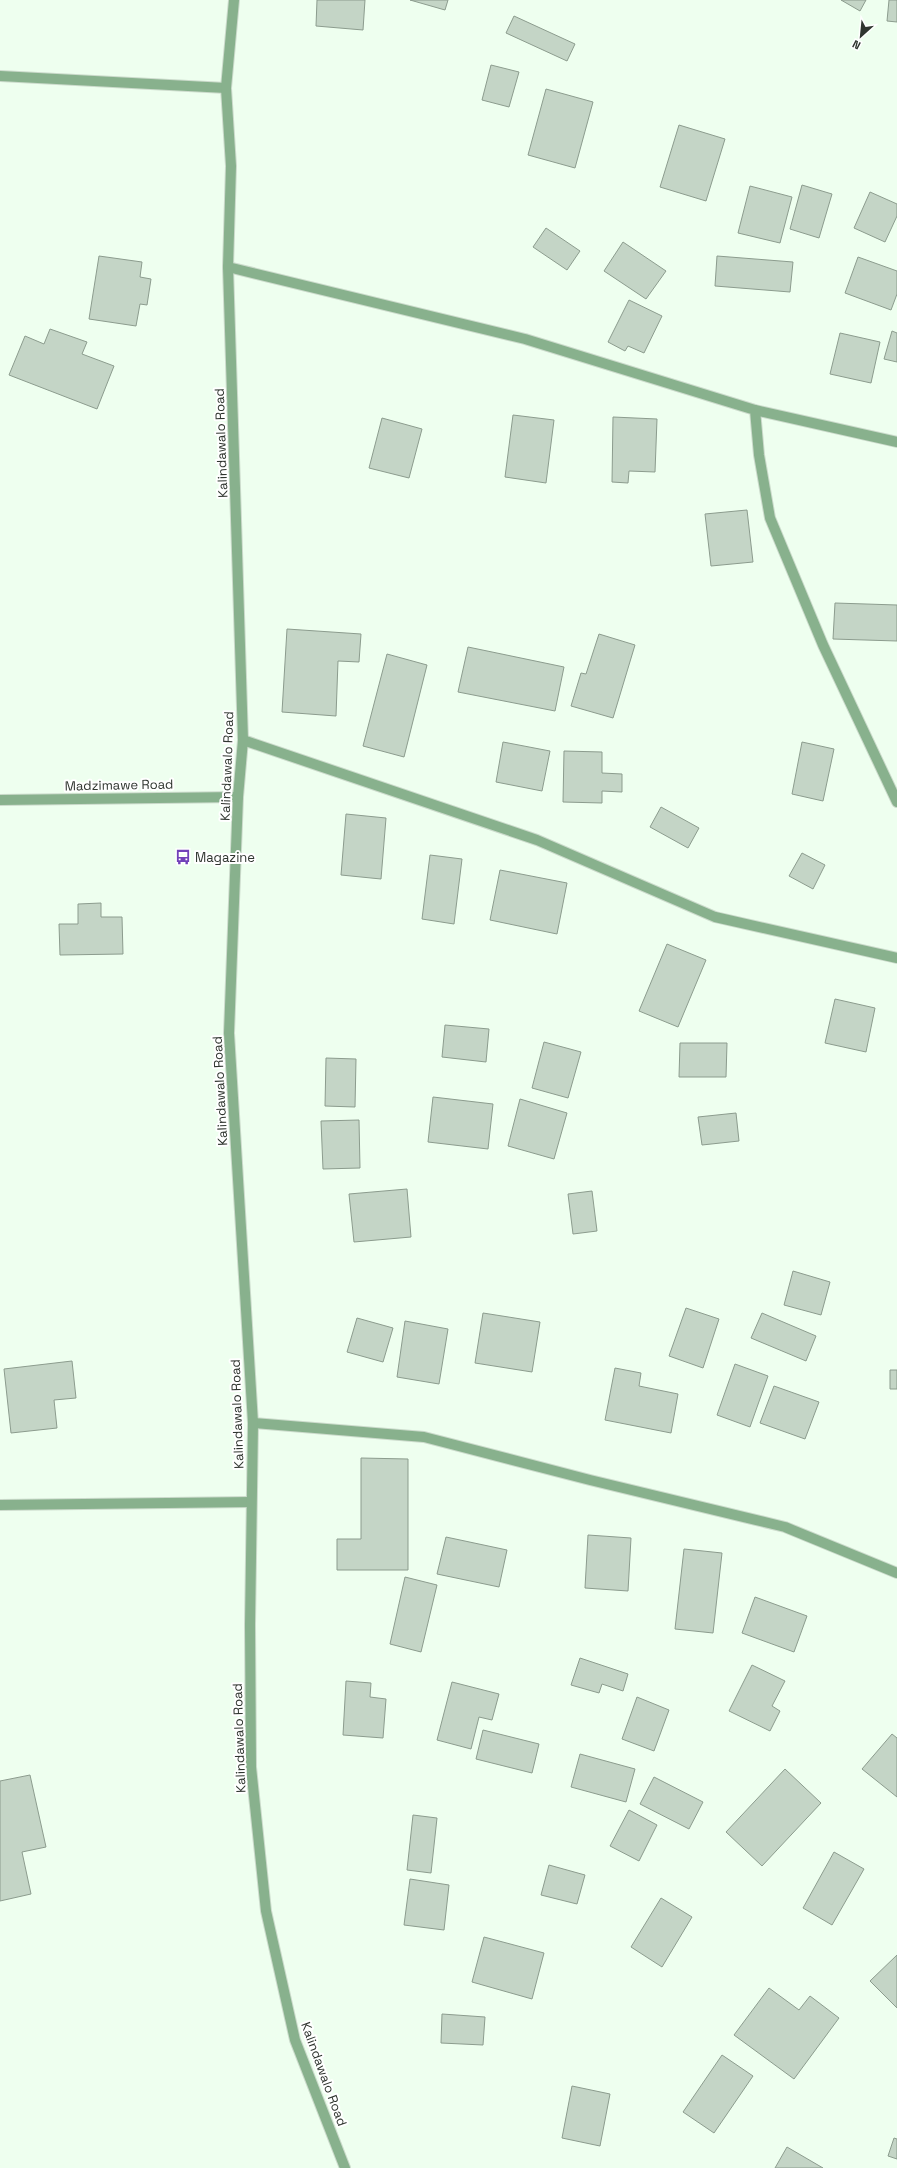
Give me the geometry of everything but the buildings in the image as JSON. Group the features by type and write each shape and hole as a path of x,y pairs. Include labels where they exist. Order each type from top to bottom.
{"street":[{"name":"Kalindawalo Road","path":"234,0 226,88 231,166 228,267 243,740 238,797 229,1033 253,1423 250,1624 252,1767 266,1911 295,2040 345,2168"},
{"path":"0,76 226,88"},
{"path":"228,267 525,339 755,410 897,442"},
{"path":"755,410 759,455 770,518 823,645 897,802"},
{"path":"243,740 537,840 715,916 897,958"},
{"name":"Madzimawe Road","path":"0,800 238,797"},
{"path":"253,1423 424,1437 590,1480 785,1527 897,1573"},
{"path":"0,1505 251,1502"}],"place":[{"name":"Magazine","path":"183,857"}]}
